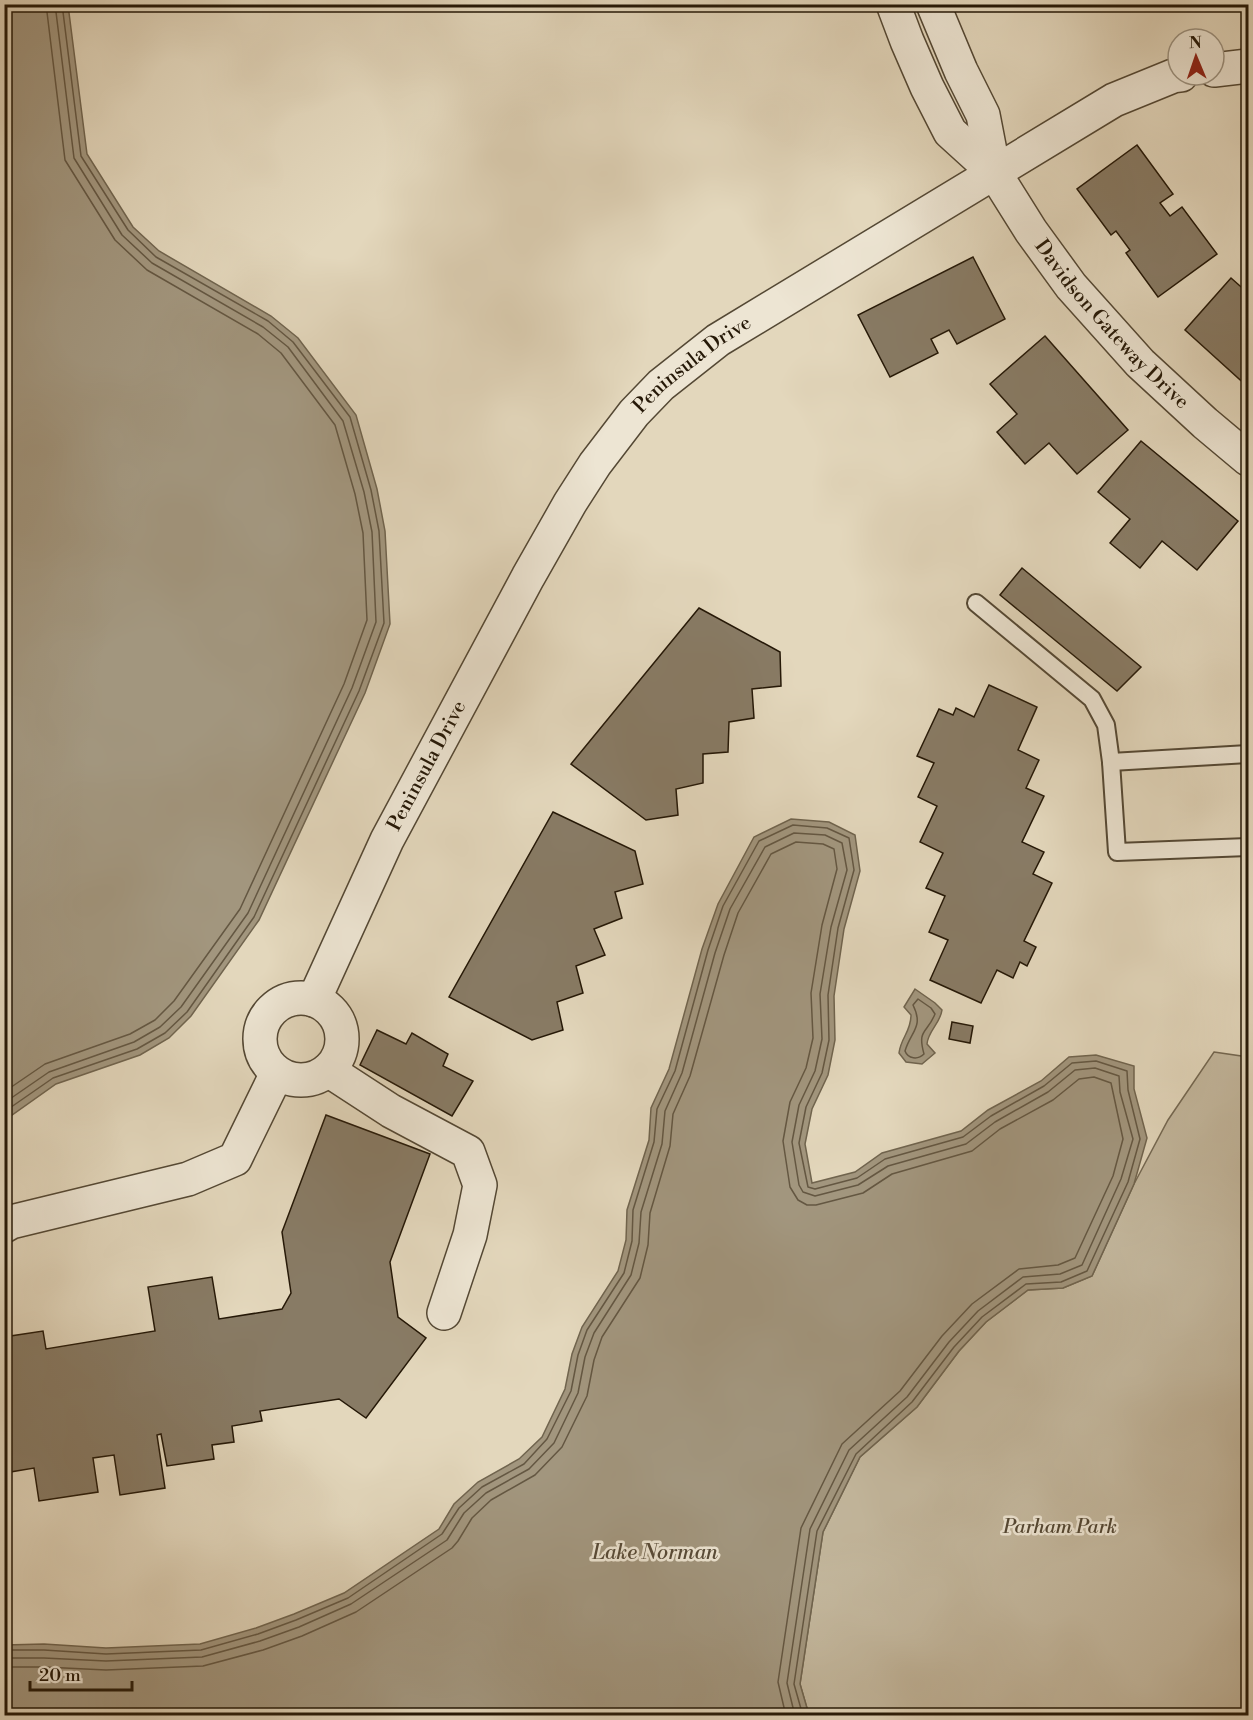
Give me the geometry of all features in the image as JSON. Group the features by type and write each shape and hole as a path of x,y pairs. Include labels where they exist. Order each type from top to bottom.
{"street":[{"name":"Davidson Gateway Drive","path":"893,4 923,78 950,132 994,172 1031,231 1071,286 1140,363 1248,459"},
{"name":"Davidson Gateway Drive","path":"933,4 961,71 983,115 994,172"},
{"path":"1226,69 1248,66"},
{"name":"Peninsula Drive","path":"314,1000 387,840 522,587 595,464 634,413 661,386 718,340 1114,100 1166,79"},
{"path":"302,998 325,1005 334,1014 340,1025 341,1049 336,1061 328,1070 316,1077 303,1080 289,1078 277,1072 268,1063 262,1052 260,1039 262,1026 277,1005 302,998"},
{"path":"328,1070 391,1111 468,1152 480,1185 470,1236 444,1313"},
{"path":"4,1226 11,1222 188,1179 235,1159 277,1072"}],"lane":[{"path":"976,603 1092,699 1106,724 1117,852 1248,847"},
{"path":"1111,762 1248,754"}],"green space":[{"name":"Parham Park","path":"1214,1052 1248,1057 1248,1715 809,1715 800,1684 823,1532 860,1457 917,1407 959,1351 986,1322 1028,1290 1063,1288 1092,1276 1134,1184 1168,1120"}],"water":[{"path":"5,4 68,5 87,154 133,227 159,251 271,316 298,338 356,415 377,489 385,531 390,624 365,693 259,920 191,1016 169,1038 140,1055 56,1084 5,1120"},
{"name":"Lake Norman","path":"791,819 829,822 855,835 860,871 844,929 834,996 835,1040 828,1075 812,1109 805,1144 812,1183 855,1172 882,1153 961,1131 988,1110 1041,1081 1069,1057 1096,1055 1134,1066 1134,1089 1147,1138 1134,1184 1092,1276 1063,1288 1028,1290 986,1322 959,1351 917,1407 860,1457 823,1532 800,1684 809,1715 5,1715 5,1645 44,1644 106,1648 200,1644 294,1614 344,1593 439,1529 454,1504 478,1482 519,1459 542,1437 565,1389 572,1354 582,1327 618,1271 626,1240 627,1210 649,1140 651,1108 669,1069 702,949 718,904 754,837"},
{"path":"915,989 942,1010 929,1035 927,1044 935,1053 922,1064 906,1062 899,1053 911,1021 911,1015 904,1007"}],"building":[{"path":"1137,145 1173,194 1160,203 1170,216 1182,207 1217,254 1158,297 1126,253 1130,250 1116,231 1111,235 1077,189"},
{"path":"973,257 1005,319 957,344 949,330 931,339 938,353 890,377 858,315"},
{"path":"1231,278 1248,293 1248,387 1185,330"},
{"path":"1045,336 1128,430 1077,474 1049,443 1025,464 997,432 1017,414 990,384"},
{"path":"1141,441 1238,521 1197,570 1162,541 1140,568 1110,543 1130,519 1098,492"},
{"path":"1022,568 1141,667 1117,691 1000,595"},
{"path":"699,608 780,652 781,686 752,689 754,718 729,722 728,752 703,754 703,783 676,789 678,815 646,820 571,764"},
{"path":"989,685 1037,707 1018,750 1039,760 1026,788 1044,796 1022,842 1044,852 1033,874 1052,883 1024,941 1036,947 1027,966 1020,962 1013,978 997,970 981,1003 930,980 948,940 929,932 945,896 926,888 943,853 920,842 937,806 918,797 934,763 917,756 939,709 953,715 956,708 974,717"},
{"path":"553,812 635,851 643,884 615,892 622,918 594,929 605,955 576,966 583,993 557,1002 563,1030 532,1040 449,997"},
{"path":"952,1022 973,1026 970,1043 949,1039"},
{"path":"377,1030 406,1044 412,1033 448,1054 443,1066 473,1081 452,1116 360,1065"},
{"path":"326,1115 430,1154 390,1262 398,1317 426,1338 366,1418 339,1399 260,1411 262,1421 232,1426 234,1442 212,1445 214,1459 167,1466 161,1434 157,1435 165,1488 120,1495 114,1455 93,1458 98,1492 39,1501 34,1468 4,1473 4,1337 43,1331 46,1349 155,1331 148,1287 212,1277 219,1319 282,1309 291,1293 282,1232"}]}
